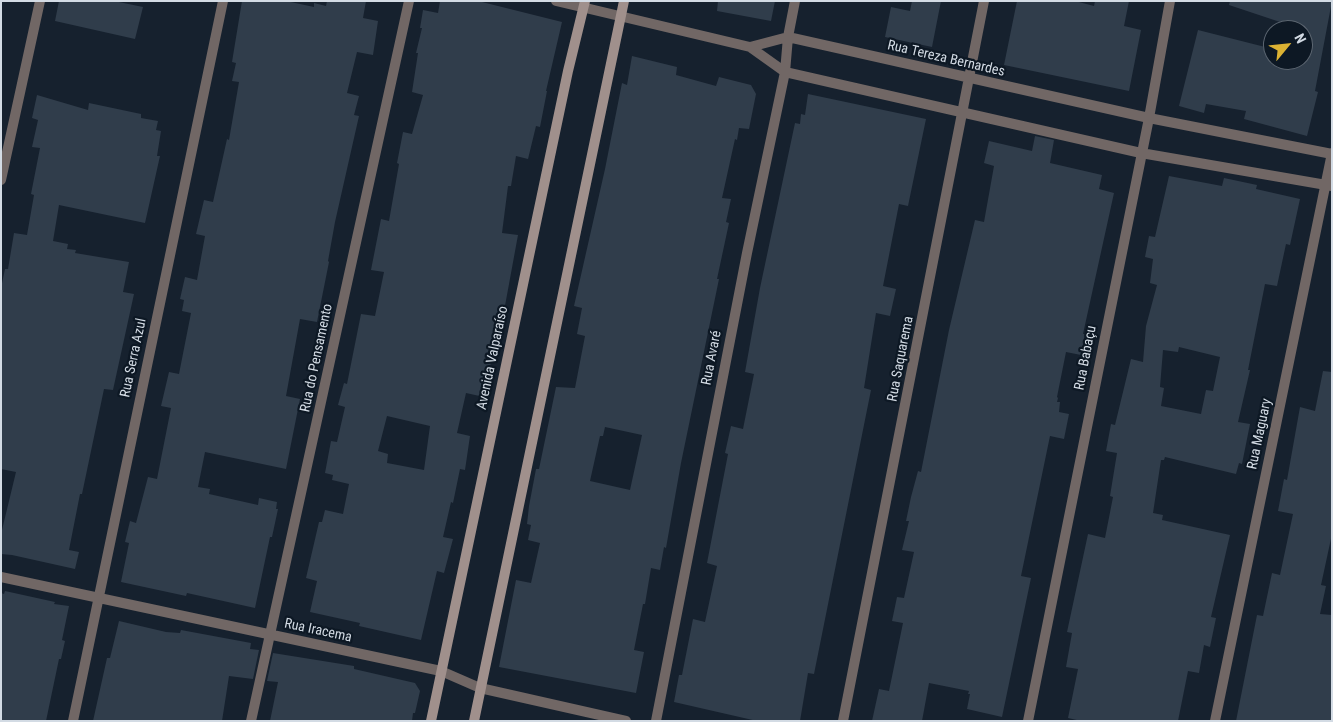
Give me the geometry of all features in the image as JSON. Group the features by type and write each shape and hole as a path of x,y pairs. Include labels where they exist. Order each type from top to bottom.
{"main road":[{"path":"474,721 624,1"},
{"name":"Avenida Valparaíso","path":"431,721 584,4"}],"street":[{"path":"1,180 40,1"},
{"name":"Rua Serra Azul","path":"73,721 223,1"},
{"name":"Rua do Pensamento","path":"251,721 409,1"},
{"name":"Rua Tereza Bernardes","path":"556,1 584,4 621,17 750,47 788,37 1148,118 1332,154"},
{"name":"Rua Avaré","path":"656,721 745,263 785,72 788,37 795,1"},
{"name":"Rua Saquarema","path":"843,721 984,1"},
{"name":"Rua Babaçu","path":"1028,721 1170,1"},
{"path":"750,47 785,72 1141,154 1329,185"},
{"name":"Rua Maguary","path":"1215,721 1329,185 1332,154"},
{"name":"Rua Iracema","path":"1,576 441,671 480,688 626,721"}],"building":[{"path":"59,1 114,1 143,7 135,39 55,21"},
{"path":"242,1 286,1 314,7 314,3 326,6 327,1 366,1 363,18 378,21 373,55 357,52 347,93 359,96 354,115 359,116 335,222 317,322 300,319 286,396 300,399 286,469 205,452 198,487 210,489 209,494 258,505 259,498 277,502 276,509 278,509 255,608 187,593 186,596 121,582 129,543 125,542 130,521 136,523 148,477 157,479 171,408 161,406 169,372 179,374 191,313 182,311 184,300 180,299 185,277 197,280 205,236 196,234 204,200 213,202 227,139 229,140 239,82 232,81 236,63 232,62"},
{"path":"440,1 478,1 562,22 546,91 540,127 536,126 528,159 516,156 511,186 508,186 502,233 518,235 500,333 497,332 484,397 466,393 457,433 470,436 465,470 460,469 443,537 453,539 444,573 437,571 421,640 359,626 360,623 310,612 317,581 306,578 319,522 322,522 325,510 343,514 349,484 332,480 333,475 325,473 331,441 337,442 345,407 338,405 344,383 347,384 361,314 375,316 384,272 371,270 381,219 389,221 403,132 412,134 423,95 412,92 423,10 438,13","holes":["387,416 430,426 424,470 387,463 388,454 378,451"]},
{"path":"718,1 775,1 771,21 717,11"},
{"path":"912,1 941,1 932,47 885,37 891,7 910,11"},
{"path":"1017,1 1075,1 1094,6 1095,1 1129,1 1124,26 1141,30 1129,91 1004,65"},
{"path":"1230,1 1332,1 1315,91 1318,92 1307,136 1244,119 1246,111 1206,104 1204,113 1179,106 1198,30 1263,46 1263,70 1313,70 1313,20 1274,20 1229,5"},
{"path":"632,56 677,67 676,75 716,86 719,77 751,85 756,94 749,129 739,128 737,140 735,139 722,198 731,199 726,222 729,223 666,548 664,547 660,570 651,568 645,604 643,604 634,650 644,652 636,693 499,667 516,580 531,583 540,543 528,540 531,525 527,524 536,469 539,469 556,387 575,388 585,336 577,334 582,308 574,306 622,83 627,85","holes":["605,427 642,435 630,490 590,481 600,436 603,436"]},
{"path":"808,94 926,119 908,206 899,204 883,286 896,289 890,316 876,313 864,388 871,390 814,674 808,673 800,721 757,721 674,702 679,675 682,675 693,619 705,622 717,566 707,563 728,454 725,453 731,426 743,429 754,374 745,372 760,288 795,123 800,124 801,114 805,115"},
{"path":"37,95 88,110 89,103 141,114 141,118 158,121 156,130 161,131 157,156 160,156 145,223 59,205 53,241 68,244 67,249 76,250 75,253 129,262 123,292 134,294 113,390 104,389 82,494 80,494 69,550 79,552 75,569 1,554 1,534 16,472 1,469 1,288 5,269 8,269 14,233 27,235 34,195 31,194 40,148 32,147 38,120 32,118"},
{"path":"1035,136 1054,140 1050,163 1102,175 1099,189 1114,193 1083,334 1085,334 1081,355 1066,352 1057,402 1060,402 1059,412 1069,414 1064,439 1050,436 1021,576 1031,578 1002,717 967,709 969,691 929,683 922,721 872,721 879,689 889,691 903,623 892,621 897,597 904,598 914,552 902,550 909,521 906,521 911,497 918,471 921,472 949,330 975,220 984,222 994,166 984,163 989,141 1032,151"},
{"path":"1169,176 1222,186 1224,178 1257,185 1256,189 1300,199 1290,245 1286,244 1277,286 1265,284 1248,370 1250,370 1238,422 1250,424 1242,464 1239,463 1236,474 1165,457 1164,460 1161,460 1153,513 1163,515 1162,520 1230,535 1211,617 1216,618 1210,647 1204,645 1199,673 1188,671 1178,721 1081,721 1068,718 1078,669 1066,667 1072,633 1067,632 1088,534 1105,538 1113,497 1110,496 1117,453 1106,451 1111,424 1115,425 1131,359 1143,362 1146,326 1157,285 1150,283 1153,259 1145,257 1149,236 1155,237","holes":["1179,347 1220,357 1213,391 1206,390 1201,414 1161,406 1164,388 1160,387 1163,350 1178,352"]},
{"path":"1323,371 1332,372 1332,534 1321,585 1326,586 1320,614 1332,615 1332,721 1236,721 1257,615 1263,616 1272,573 1280,575 1293,514 1278,511 1284,479 1287,480 1300,407 1315,411"},
{"path":"5,591 69,606 62,640 65,641 61,659 59,659 46,721 1,721 1,593 4,594"},
{"path":"119,621 166,632 180,633 181,630 251,643 250,649 259,650 253,679 229,676 222,721 93,721 107,658 110,658"},
{"path":"273,653 354,666 354,669 415,683 420,691 412,721 270,721 278,682 267,681"}]}
